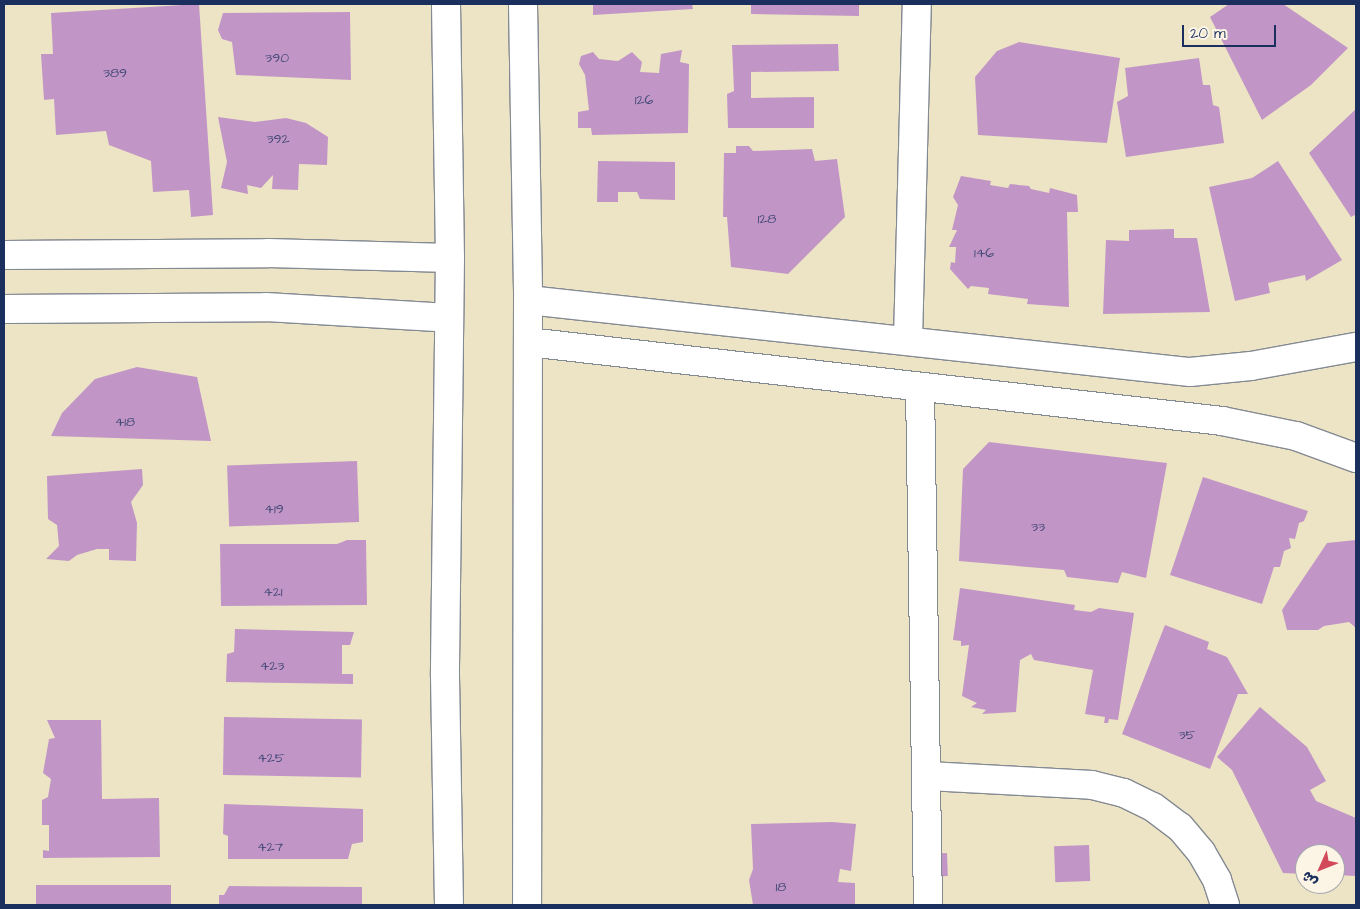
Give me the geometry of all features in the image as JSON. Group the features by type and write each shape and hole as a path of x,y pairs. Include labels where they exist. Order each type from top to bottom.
{"street":[{"path":"446,4 450,258 445,676 449,905"},
{"path":"523,4 528,300 527,905"},
{"path":"908,340 918,4"},
{"path":"4,255 268,253 450,258"},
{"path":"528,300 1190,372 1251,366 1356,347"},
{"path":"4,309 266,307 449,318"},
{"path":"528,342 1232,423 1296,436 1356,458"},
{"path":"920,387 928,776 928,905"},
{"path":"928,776 1092,785 1124,792 1153,807 1180,827 1201,852 1217,880 1225,905"}],"building":[{"path":"199,4 213,215 191,217 189,190 153,192 151,161 109,145 106,131 56,135 54,99 44,100 41,54 53,54 51,13"},
{"path":"593,4 692,4 693,9 593,15"},
{"path":"751,4 859,4 859,16 751,14"},
{"path":"1229,4 1283,4 1348,48 1311,85 1262,120 1210,17"},
{"path":"350,12 351,80 236,75 232,42 222,39 218,30 223,13"},
{"path":"1019,42 1120,58 1107,143 978,135 975,77 997,51"},
{"path":"838,44 839,71 751,72 751,98 814,97 814,128 728,128 727,94 734,91 732,45"},
{"path":"682,50 680,62 689,64 688,133 592,135 591,128 578,128 578,112 589,110 585,75 579,64 581,56 593,52 599,59 618,61 632,52 642,62 640,72 659,73 661,54"},
{"path":"1199,58 1203,85 1210,85 1213,105 1219,107 1224,143 1126,157 1117,102 1128,96 1125,68"},
{"path":"1356,109 1356,217 1355,215 1351,217 1309,153"},
{"path":"218,117 255,122 286,118 306,123 328,137 327,165 299,164 298,190 272,189 273,175 261,188 247,185 248,194 221,188 227,162"},
{"path":"736,146 749,146 753,151 812,149 815,161 837,159 845,217 788,274 731,267 727,217 723,217 724,153 736,153"},
{"path":"598,161 675,162 675,200 640,199 637,192 618,192 618,202 597,202"},
{"path":"1278,161 1342,260 1306,281 1305,275 1268,283 1270,293 1235,301 1209,187 1252,178"},
{"path":"961,176 991,181 990,185 1008,188 1010,184 1029,186 1031,189 1049,193 1050,188 1077,195 1078,212 1067,212 1069,307 1027,304 1028,299 988,294 989,288 971,286 968,289 950,269 951,262 955,263 956,247 949,247 957,230 952,230 958,205 953,197"},
{"path":"1174,229 1174,238 1197,238 1210,312 1103,314 1106,240 1129,241 1129,230"},
{"path":"137,367 197,377 211,441 51,436 62,413 95,379"},
{"path":"989,442 1167,463 1146,578 1122,572 1118,583 1067,577 1064,570 959,561 963,469"},
{"path":"357,461 359,522 229,526 227,466"},
{"path":"142,469 143,485 131,502 137,523 136,561 109,560 109,549 97,549 77,555 69,561 46,559 59,546 57,525 48,519 47,476"},
{"path":"1203,477 1308,511 1304,521 1299,523 1295,539 1289,538 1291,548 1284,551 1280,567 1274,567 1262,604 1170,575"},
{"path":"347,540 366,540 367,605 221,606 220,544 337,544"},
{"path":"1356,540 1356,628 1349,622 1324,626 1318,630 1287,630 1282,610 1327,543"},
{"path":"960,588 1075,605 1074,610 1091,612 1099,608 1134,613 1118,720 1109,719 1108,723 1104,723 1105,717 1085,714 1093,670 1034,660 1031,654 1020,660 1016,712 982,714 986,710 971,707 977,703 962,696 969,645 961,646 961,641 953,640"},
{"path":"1165,625 1209,642 1207,649 1227,657 1248,694 1238,694 1210,769 1122,734"},
{"path":"235,629 354,632 350,645 342,645 342,674 353,674 353,684 226,682 227,654 234,652"},
{"path":"1260,707 1307,747 1326,781 1310,790 1316,801 1356,818 1356,876 1345,875 1345,844 1295,844 1295,874 1283,873 1232,770 1217,757"},
{"path":"224,717 362,719 361,777 223,775"},
{"path":"47,720 101,720 102,799 159,798 160,857 43,858 43,850 49,851 49,825 42,825 42,800 48,797 51,779 43,773 49,739 55,738"},
{"path":"224,804 363,809 363,842 352,844 348,859 228,859 228,836 223,834"},
{"path":"832,822 856,824 851,871 840,869 838,882 855,883 855,905 753,905 749,880 753,869 751,824"},
{"path":"1089,845 1090,881 1055,882 1054,846"},
{"path":"933,853 947,853 948,876 934,876"},
{"path":"36,885 171,885 171,905 36,905"},
{"path":"229,886 362,887 362,905 219,905 219,895 224,895"}]}
